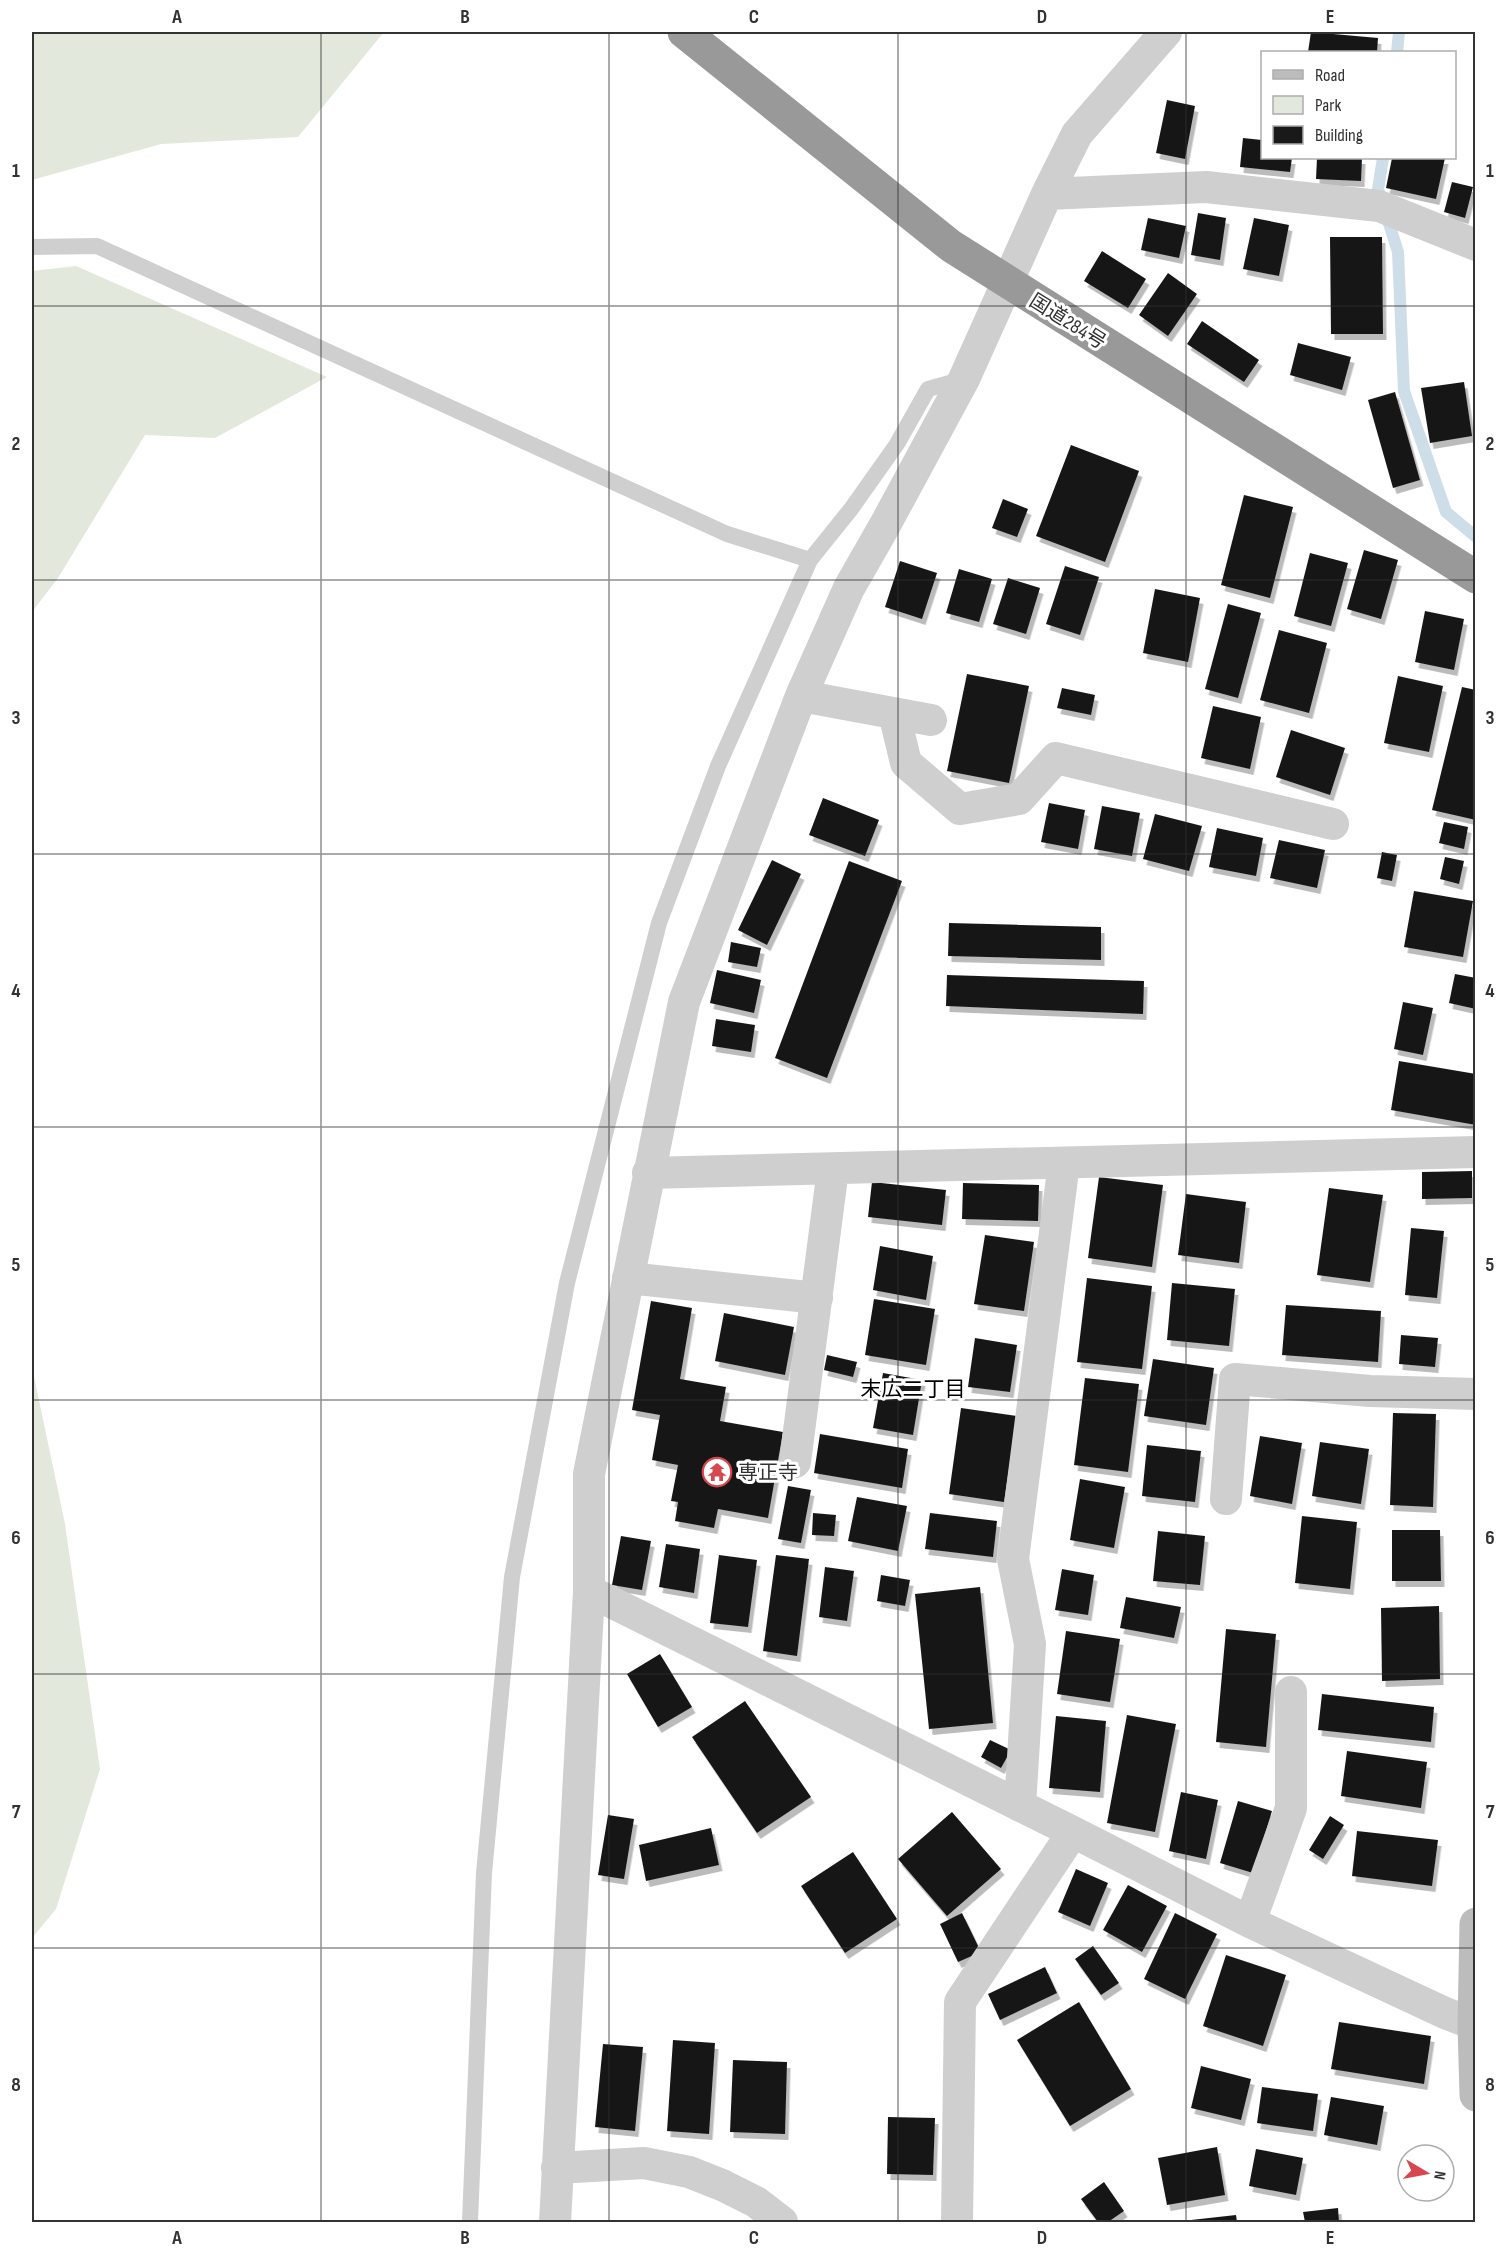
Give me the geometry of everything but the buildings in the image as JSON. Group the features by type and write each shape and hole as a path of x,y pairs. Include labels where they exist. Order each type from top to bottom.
{"highway":[{"name":"国道284号","path":"684,32 951,246 1006,283 1476,577"}],"street":[{"path":"555,2223 589,1592 589,1474 684,1002 801,696 849,588 964,379 1047,194 1077,134 1166,32"},
{"path":"1047,194 1206,187 1379,206 1476,245"},
{"path":"801,696 931,720"},
{"path":"894,713 906,763 960,809 1019,799 1056,758 1333,824"},
{"path":"648,1173 1476,1152"},
{"path":"1020,1806 1030,1644 1013,1559 1064,1162"},
{"path":"795,1462 833,1168"},
{"path":"628,1278 817,1298"},
{"path":"1226,1499 1235,1379 1370,1391 1476,1394"},
{"path":"589,1592 1250,1922 1475,2025"},
{"path":"1250,1922 1291,1808 1291,1692"},
{"path":"957,2223 960,2002 1073,1832"},
{"path":"1476,1924 1476,2095"},
{"path":"557,2168 644,2163 688,2172 722,2185 756,2202 782,2223"}],"lane":[{"path":"32,247 97,246 727,534 810,560"},
{"path":"470,2223 484,1873 512,1577 567,1283 659,923 718,766 810,560 851,509 897,444 928,389 964,379"}],"green space":[{"path":"32,32 384,32 298,137 161,144 32,180"},
{"path":"76,266 327,377 215,438 145,435 58,578 32,612 32,271"},
{"path":"32,1367 65,1524 100,1769 56,1909 32,1938"}],"waterway":[{"path":"1397,51 1399,32"},
{"path":"1383,159 1378,189 1398,252 1404,391 1446,512 1476,537"}],"place":[{"name":"専正寺","path":"717,1472"}],"district":[{"name":"末広二丁目","path":"913,1389"}]}
